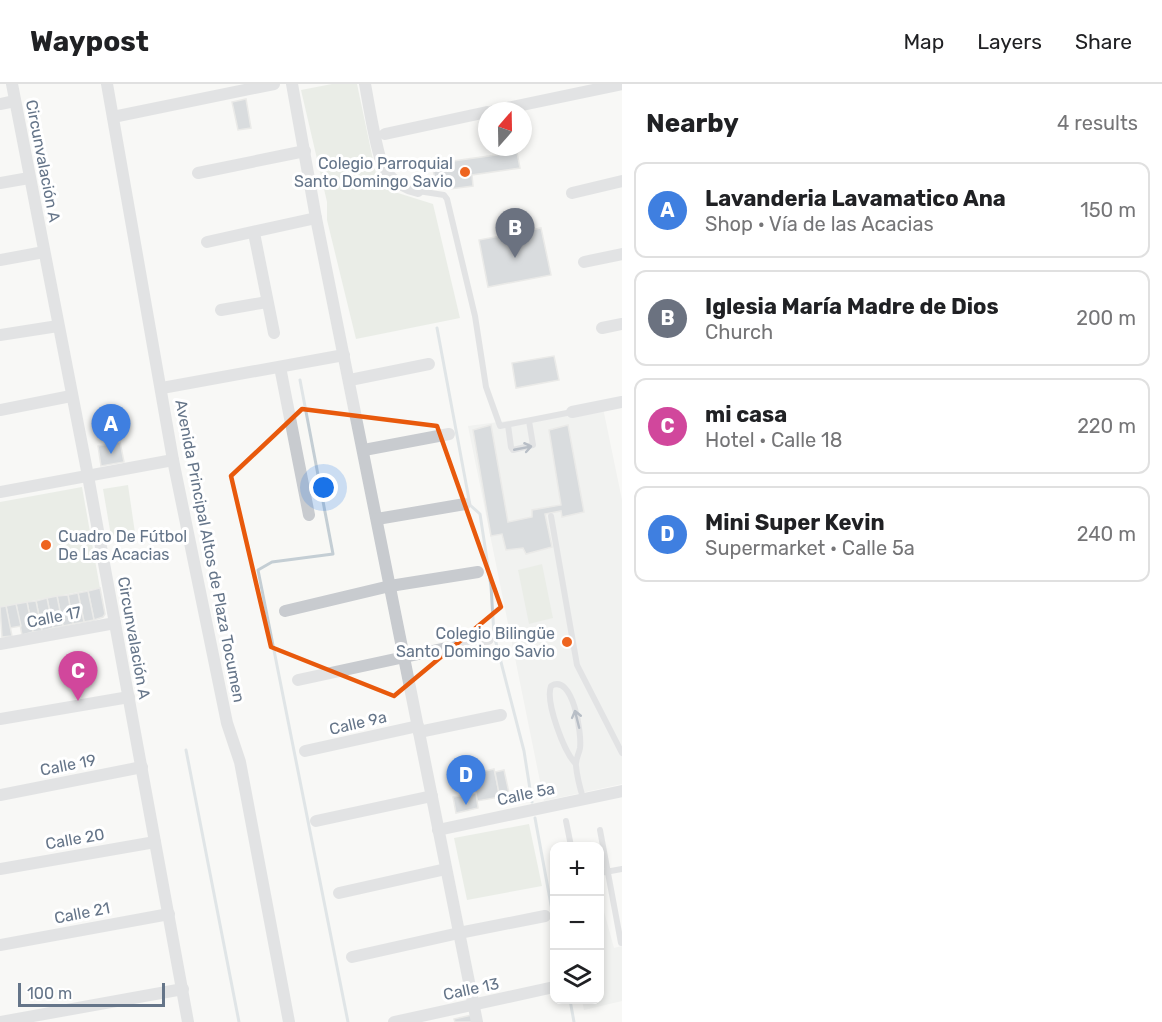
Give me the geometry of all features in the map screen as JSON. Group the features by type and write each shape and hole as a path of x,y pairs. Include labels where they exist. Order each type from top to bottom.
{"street":[{"name":"Circunvalación A","path":"12,84 88,476 188,1022"},
{"name":"Avenida Principal Altos de Plaza Tocumen","path":"107,84 173,460 226,723 240,762 289,1022"},
{"path":"113,117 224,89 274,84"},
{"path":"292,84 316,218 477,1022"},
{"path":"365,84 384,170 395,182 418,191"},
{"path":"532,103 622,84"},
{"path":"0,104 15,101"},
{"path":"385,134 478,114"},
{"path":"198,173 305,151"},
{"path":"0,183 29,178"},
{"path":"572,193 622,181"},
{"path":"207,242 316,218"},
{"path":"254,233 273,333"},
{"path":"0,260 44,252"},
{"path":"584,262 622,254"},
{"path":"221,310 267,302"},
{"path":"602,328 622,324"},
{"path":"0,336 58,326"},
{"path":"162,388 344,355"},
{"path":"350,380 429,364"},
{"path":"280,367 309,515"},
{"path":"0,410 71,396"},
{"path":"573,412 622,402"},
{"path":"364,450 449,434"},
{"path":"0,492 173,460"},
{"path":"377,519 465,504"},
{"path":"285,611 390,586 478,572"},
{"name":"Calle 17","path":"0,644 115,623"},
{"path":"298,680 488,639"},
{"path":"0,719 129,697"},
{"name":"Calle 9a","path":"305,752 418,729 501,716"},
{"name":"Calle 19","path":"0,795 142,767"},
{"name":"Calle 5a","path":"438,830 622,791"},
{"path":"316,820 432,796"},
{"name":"Calle 20","path":"0,869 156,842"},
{"path":"339,893 446,869"},
{"name":"Calle 21","path":"0,945 169,914"},
{"path":"352,957 545,916"},
{"name":"Calle 13","path":"394,1022 550,988"},
{"path":"0,1022 183,989"}],"lane":[{"path":"418,191 444,195 447,199 475,316 486,387 499,424 502,426 573,412"},
{"path":"508,425 511,447 513,450 518,450 532,447 534,443 530,421"},
{"path":"551,516 577,665 622,753"},
{"path":"575,763 580,747 579,725 567,688 555,683 549,691 555,720 569,756 575,763 583,798"},
{"path":"566,821 570,842"},
{"path":"600,830 621,943"},
{"path":"604,872 622,869"}],"highlighted area":[{"path":"302,409 437,426 501,607 394,696 271,647 231,476"}],"shaded area":[{"path":"332,84 357,84 376,174 390,189 433,204 460,318 356,339 327,220 327,202 301,90"},
{"name":"Colegio Bilingüe Santo Domingo Savio","path":"603,408 622,500 622,784 544,801 468,426"},
{"path":"128,485 135,533 111,536 103,489"},
{"name":"Cuadro De Fútbol De Las Acacias","path":"82,487 100,588 0,607 0,502"},
{"path":"542,564 553,618 529,624 518,570"},
{"path":"529,824 542,886 467,900 454,838"},
{"path":"604,912 614,948 622,946 622,1001 584,1010 583,1004 604,1004"}],"building":[{"path":"246,99 251,128 238,130 232,102"},
{"name":"Colegio Parroquial Santo Domingo Savio","path":"489,156 518,156 520,168 472,175 473,186 450,189 448,178 435,180 432,164"},
{"path":"541,228 551,275 488,287 479,240"},
{"path":"554,356 559,380 516,388 512,363"},
{"path":"491,425 508,522 532,517 532,510 561,505 549,430 568,425 584,512 562,517 561,511 545,514 552,547 526,554 523,548 506,550 502,534 491,536 473,430"},
{"path":"120,442 124,462 101,466 98,446"},
{"path":"100,588 105,614 94,620 88,591"},
{"path":"88,591 94,620 84,622 78,593"},
{"path":"78,593 84,622 73,624 68,595"},
{"path":"68,595 73,624 63,626 57,596"},
{"path":"57,596 63,626 53,628 47,598"},
{"path":"47,598 53,628 42,631 36,601"},
{"path":"36,601 42,631 33,632 27,602"},
{"path":"27,602 33,632 22,635 16,604"},
{"path":"16,604 21,626 10,628 6,606"},
{"path":"6,606 12,636 2,637 0,607"},
{"path":"494,769 500,797 477,801 472,774"},
{"path":"504,770 511,802 501,804 495,772"},
{"path":"476,793 478,808 456,813 453,797"},
{"path":"472,1015 473,1022 455,1022 454,1019"}],"waterway":[{"path":"437,328 470,505 480,514 491,586 494,635 524,751 532,802"},
{"path":"300,380 333,554 272,562 258,570 348,1022"},
{"path":"186,750 239,1022"},
{"path":"535,818 550,899"},
{"path":"571,1004 574,1022"}],"place":[{"name":"Colegio Parroquial Santo Domingo Savio","path":"465,172"},
{"name":"Iglesia María Madre de Dios","path":"515,258"},
{"name":"Lavanderia Lavamatico Ana","path":"111,454"},
{"name":"Cuadro De Fútbol De Las Acacias","path":"46,545"},
{"name":"Colegio Bilingüe Santo Domingo Savio","path":"567,642"},
{"name":"mi casa","path":"78,701"},
{"name":"Mini Super Kevin","path":"466,805"}]}
